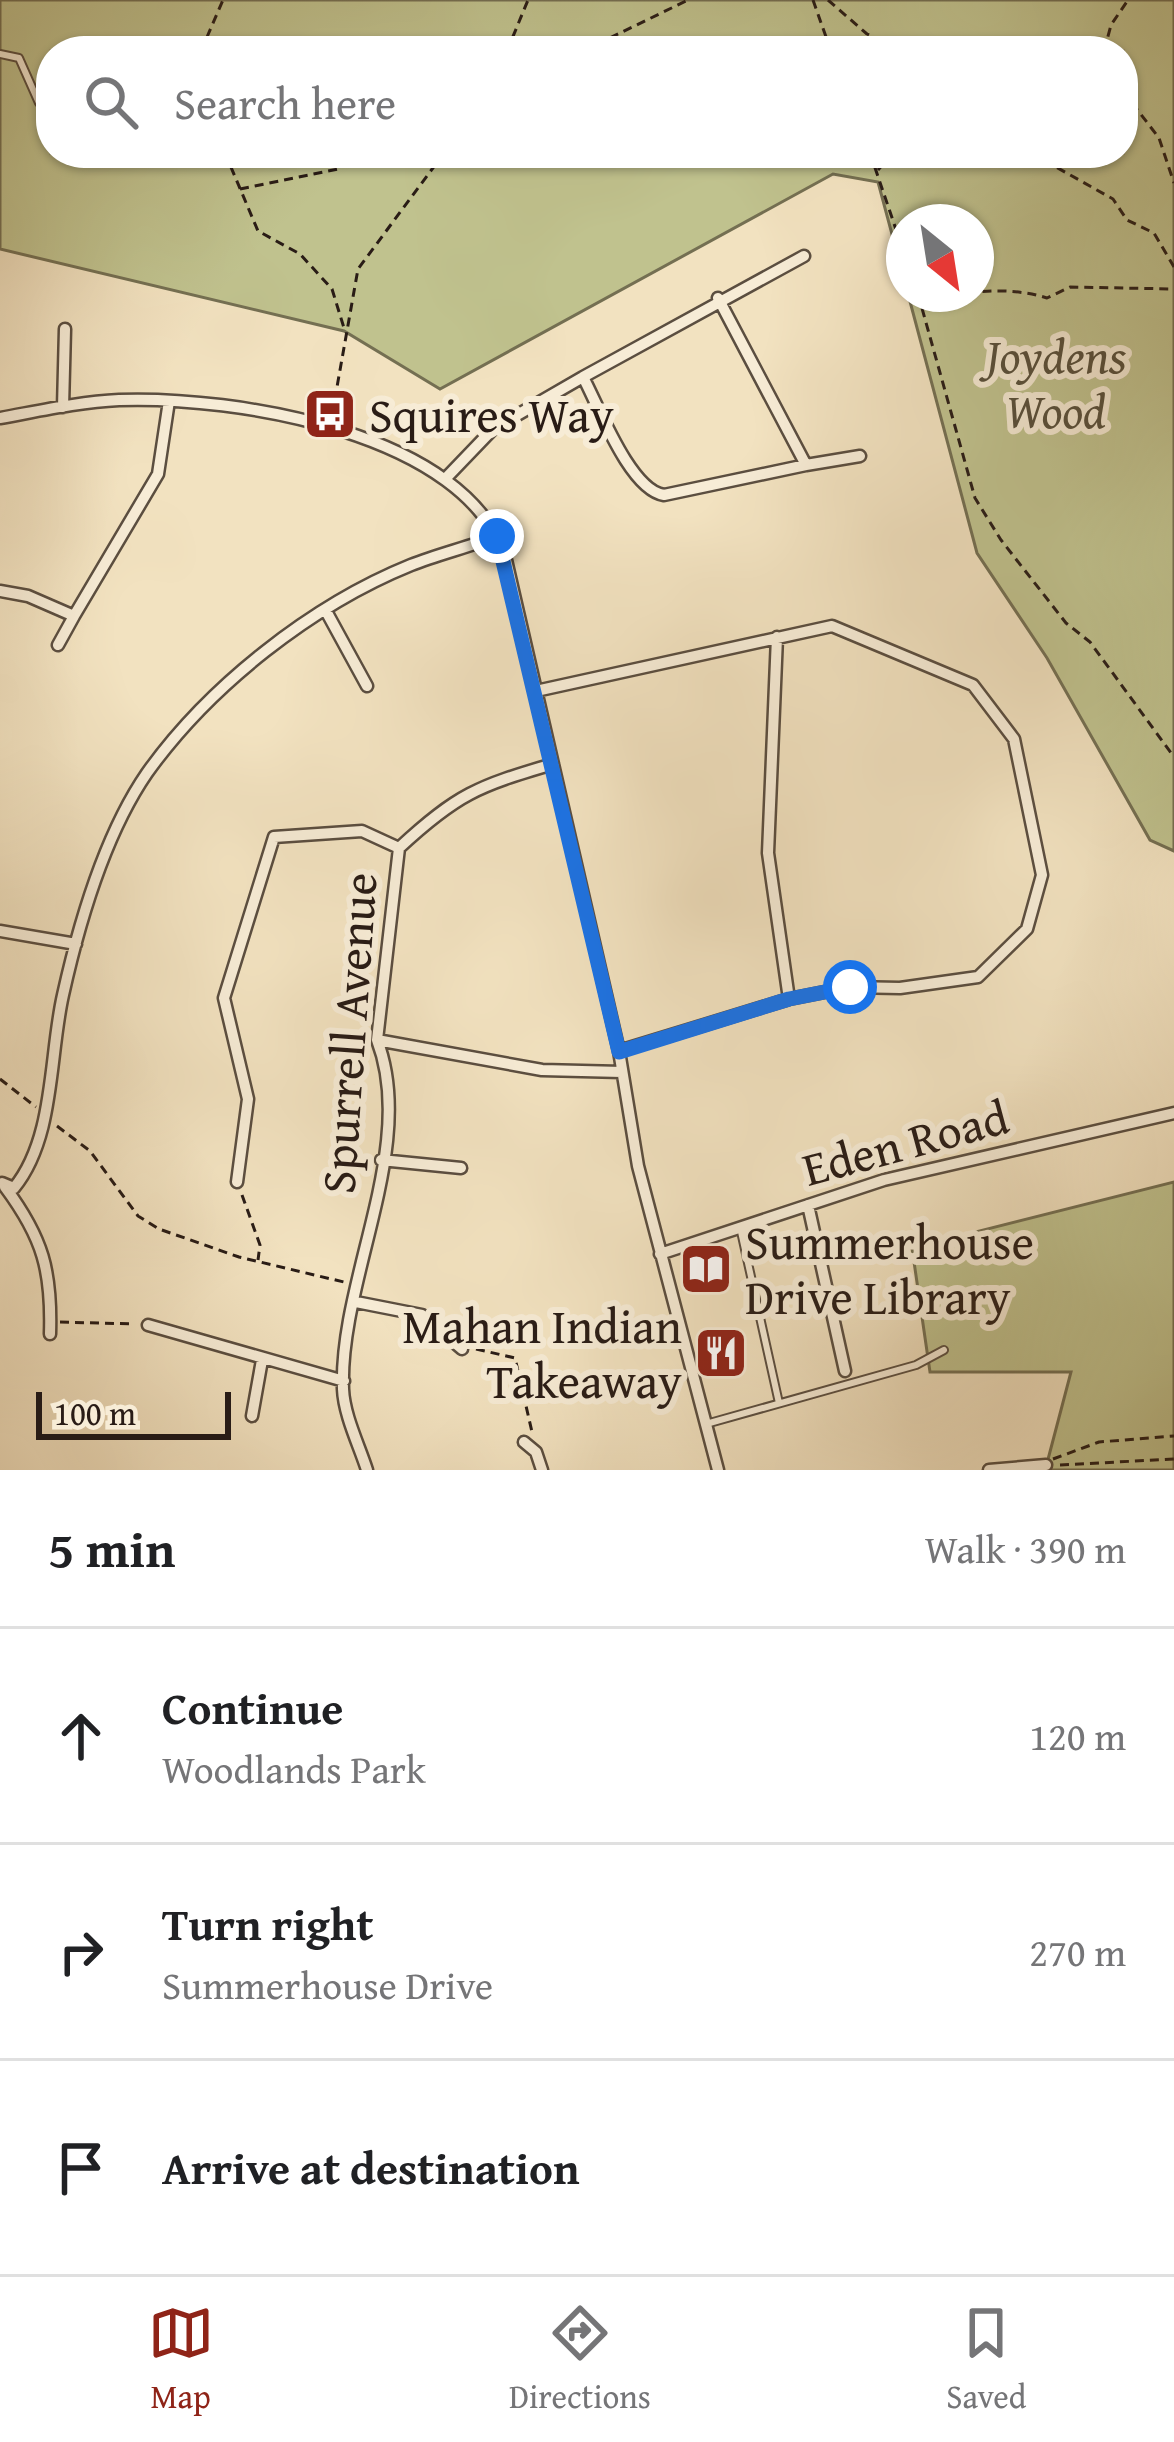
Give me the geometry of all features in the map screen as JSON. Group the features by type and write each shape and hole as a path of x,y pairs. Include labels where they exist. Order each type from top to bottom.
{"street":[{"path":"446,478 493,429 718,298 804,256"},
{"path":"718,298 806,465"},
{"path":"63,407 65,329"},
{"path":"583,377 634,475 652,493 664,495 860,456"},
{"path":"58,645 158,474 169,401"},
{"path":"0,418 63,407 169,401 330,428 380,443 446,478 475,502 497,536 536,691 660,1254 718,1470"},
{"path":"1,1182 14,1188 27,1173 44,1114 76,944 129,804 149,771 233,680 326,611 408,566 497,536"},
{"path":"0,591 28,596 74,616"},
{"path":"326,611 367,686"},
{"path":"536,691 832,626 973,685 1014,739 1042,875 1027,929 978,977 900,988 850,987 789,999 619,1052"},
{"path":"777,637 768,853 789,999"},
{"name":"Spurrell Avenue","path":"367,1470 344,1381 381,1160 388,1069 376,1040 399,848 450,801 476,786 553,764"},
{"path":"237,1182 248,1099 224,998 274,837 362,831 399,848"},
{"path":"0,931 76,944"},
{"path":"376,1040 542,1070 622,1072"},
{"name":"Eden Road","path":"660,1254 884,1180 1174,1113"},
{"path":"381,1160 461,1168"},
{"path":"1,1182 32,1222 39,1242 52,1281 50,1328"},
{"path":"808,1204 844,1371"},
{"path":"356,1302 422,1315 462,1348"},
{"path":"148,1324 344,1381"},
{"path":"252,1416 262,1360"},
{"path":"524,1442 536,1451 542,1470"},
{"path":"989,1470 1044,1464"}],"lane":[{"path":"0,54 19,58 36,95"},
{"path":"740,1227 779,1403"},
{"path":"706,1424 916,1365 944,1350"}],"path":[{"path":"207,36 223,0"},
{"path":"513,36 528,0"},
{"path":"614,36 688,0"},
{"path":"813,0 826,36"},
{"path":"828,0 871,36"},
{"path":"1110,36 1128,0"},
{"path":"1138,109 1152,125 1174,183"},
{"path":"230,168 258,231 300,254 332,289 344,332"},
{"path":"238,189 340,168"},
{"path":"330,428 358,269 433,168"},
{"path":"1058,168 1113,199 1127,220 1154,233 1174,267"},
{"path":"878,170 889,204"},
{"path":"994,292 1022,290 1047,298 1070,287 1174,289"},
{"path":"924,312 952,431 976,499 1001,540 1066,623 1090,643 1174,757"},
{"path":"0,1079 90,1151 138,1216 159,1229 258,1262 358,1286"},
{"path":"237,1182 260,1245 258,1262"},
{"path":"685,1258 689,1276"},
{"path":"50,1328 148,1324"},
{"path":"462,1348 515,1358 536,1451"},
{"path":"1044,1464 1099,1442 1174,1436"},
{"path":"1044,1464 1174,1459"}],"green space":[{"name":"Joydens Wood","path":"0,0 1174,0 1174,851 1150,840 1047,658 977,553 913,312 994,312 994,204 886,204 886,212 878,182 833,174 440,389 344,331 0,249"},
{"path":"1174,1182 1174,1470 1033,1470 1046,1467 1071,1372 930,1372 912,1248"}],"place":[{"name":"Squires Way","path":"330,414"},
{"name":"Summerhouse Drive Library","path":"706,1269"},
{"name":"Mahan Indian Takeaway","path":"721,1353"}],"route":[{"path":"497,536 619,1052 789,999 850,987"}]}
